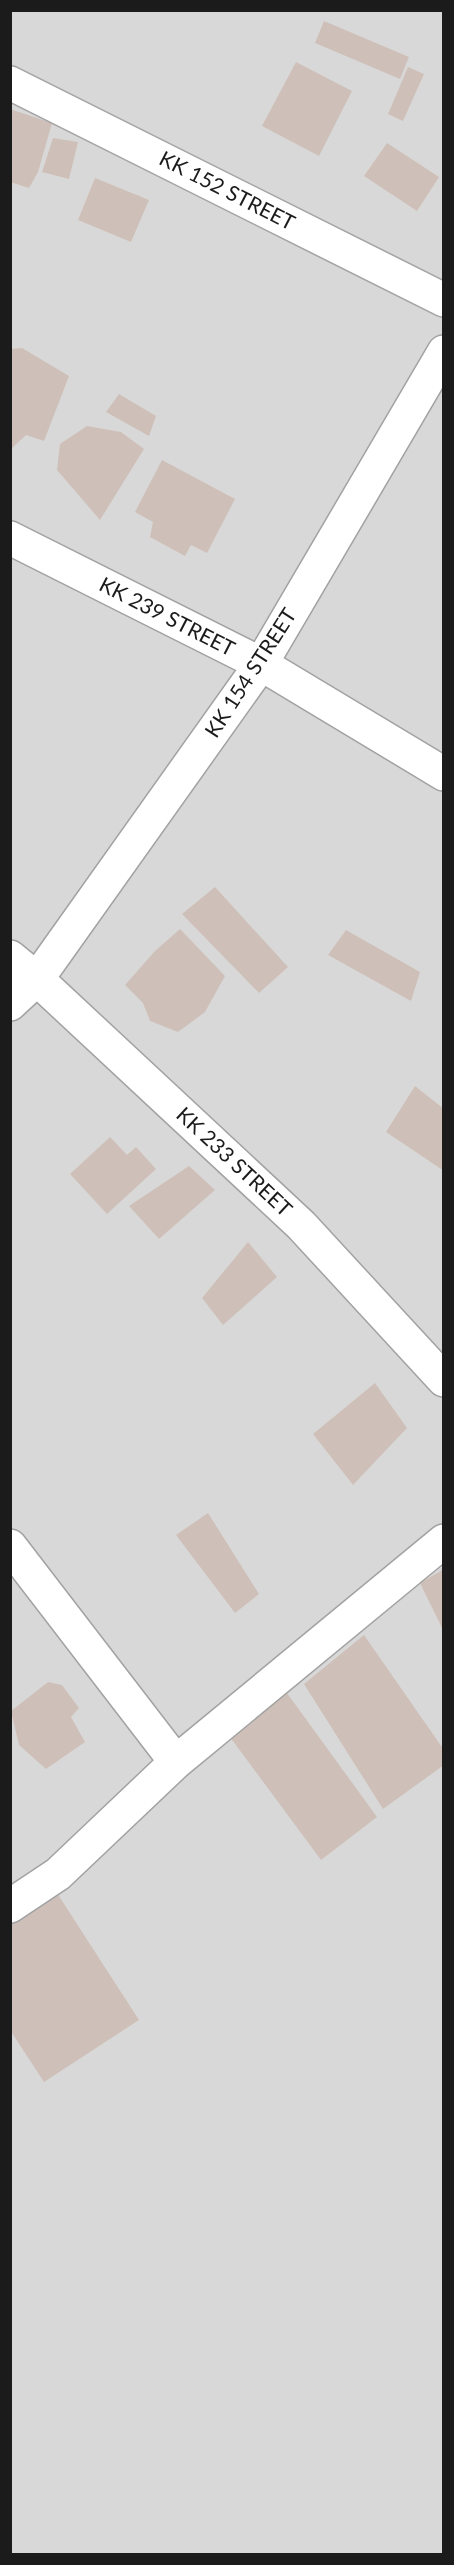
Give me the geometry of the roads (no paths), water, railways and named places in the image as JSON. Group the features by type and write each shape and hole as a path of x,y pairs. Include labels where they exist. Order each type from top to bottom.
{"street":[{"name":"KK 152 STREET","path":"10,83 444,300"},
{"name":"KK 154 STREET","path":"10,1004 37,979 261,664 444,352"},
{"name":"KK 239 STREET","path":"10,538 261,664 444,774"},
{"name":"KK 233 STREET","path":"10,957 37,979 301,1225 444,1380"},
{"path":"10,1906 58,1874 176,1762 444,1541"},
{"path":"10,1546 176,1762"}]}
